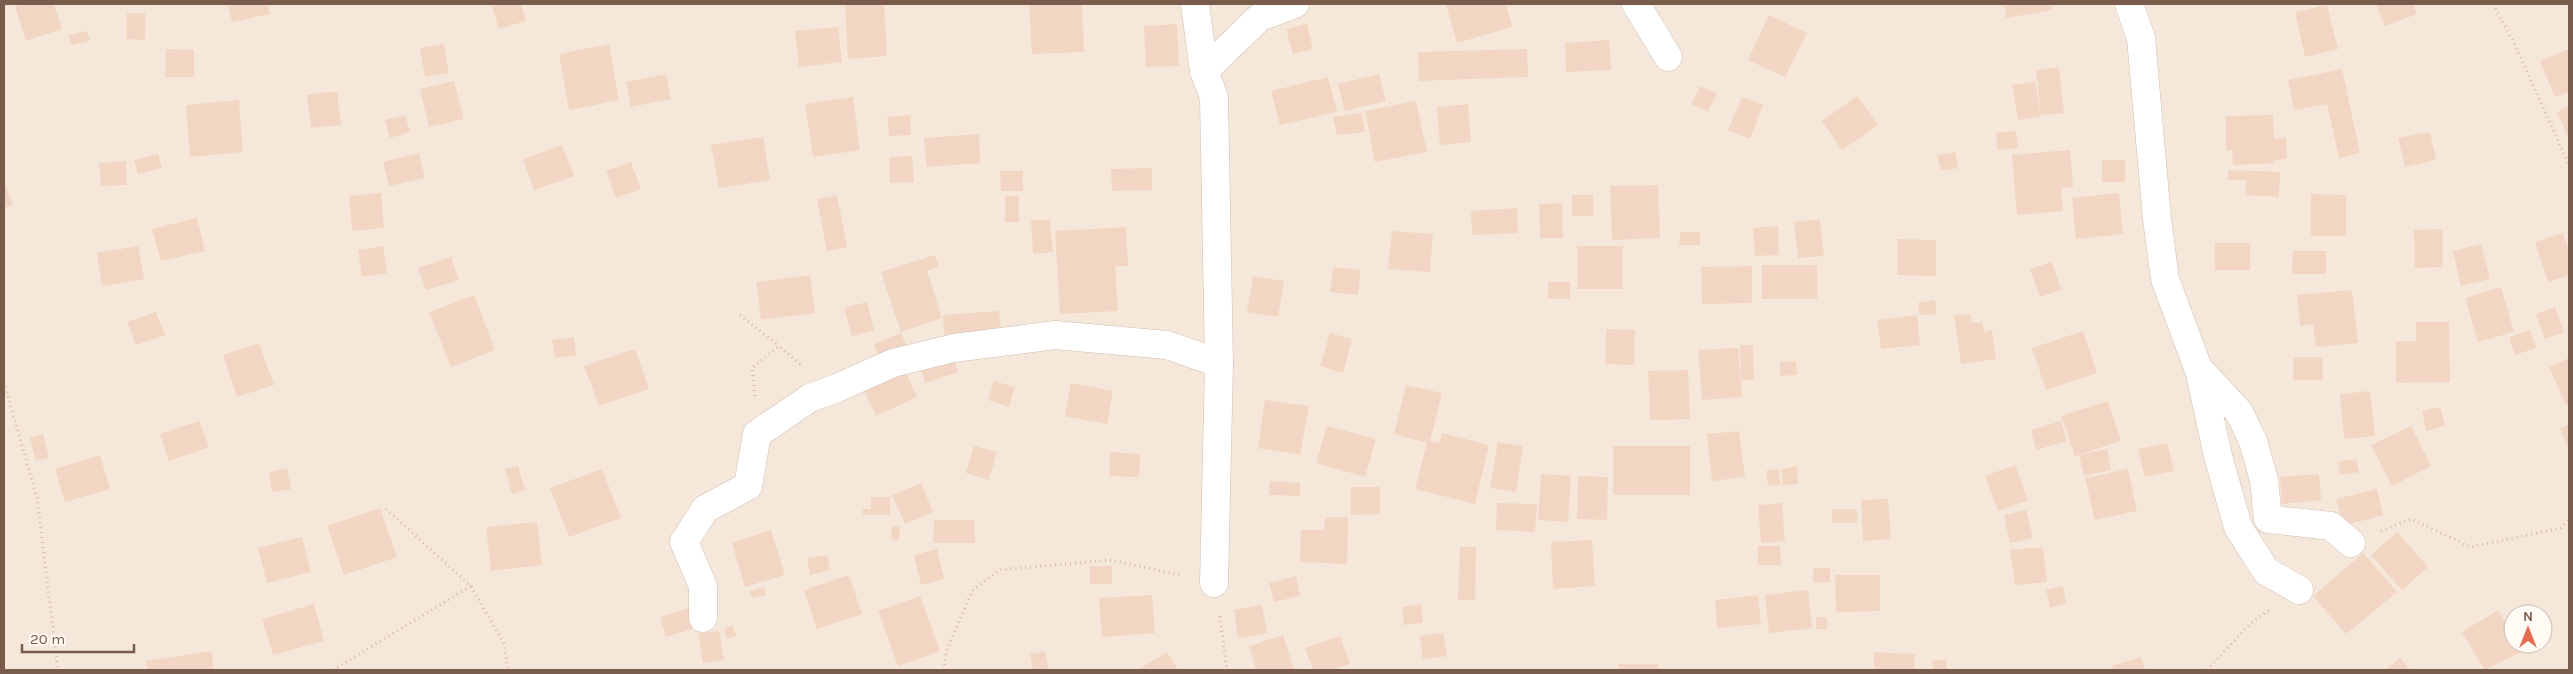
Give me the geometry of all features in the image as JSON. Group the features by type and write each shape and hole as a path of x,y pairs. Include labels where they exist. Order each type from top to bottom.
{"street":[{"path":"1194,4 1204,71 1214,97 1219,363 1214,583"},
{"path":"1204,71 1260,17 1295,4"},
{"path":"1636,4 1668,57"},
{"path":"2129,4 2141,38 2157,219 2165,279 2198,368 2218,456 2238,527 2266,572 2299,590"},
{"path":"703,618 703,586 684,542 706,508 748,486 757,434 810,398 893,363 954,348 1055,335 1167,345 1219,363"},
{"path":"2198,368 2239,412 2253,441 2264,480 2268,518 2331,526 2351,544"}],"path":[{"path":"2493,4 2569,165"},
{"path":"740,315 779,346"},
{"path":"4,382 38,498 58,670"},
{"path":"386,509 470,586 504,644 508,670"},
{"path":"2351,544 2411,518 2471,546 2561,528 2569,520"},
{"path":"944,670 946,652 972,591 999,570 1110,560 1214,583 1227,670"},
{"path":"333,670 470,586"}],"shaded area":[{"path":"4,4 2569,4 2569,670 4,670"}],"building":[{"path":"23,4 54,4 62,29 26,41 15,6"},
{"path":"228,4 268,4 270,14 232,22"},
{"path":"491,4 521,4 526,21 499,29"},
{"path":"845,4 884,4 887,56 848,59"},
{"path":"1029,4 1082,4 1084,52 1032,54"},
{"path":"1446,4 1506,4 1512,27 1457,43"},
{"path":"2004,4 2051,4 2052,10 2006,18"},
{"path":"2376,4 2413,4 2417,14 2385,26"},
{"path":"2327,5 2338,49 2305,57 2295,12"},
{"path":"127,13 145,13 145,40 126,39"},
{"path":"1769,15 1807,33 1785,77 1748,60"},
{"path":"1177,24 1179,66 1146,67 1144,26"},
{"path":"1307,24 1313,49 1293,54 1286,29"},
{"path":"838,27 842,62 799,67 795,31"},
{"path":"87,31 90,41 71,45 69,35"},
{"path":"1609,40 1611,70 1566,72 1565,43"},
{"path":"444,44 449,73 425,77 420,48"},
{"path":"609,44 619,100 569,110 559,54"},
{"path":"166,49 194,50 194,77 165,77"},
{"path":"1527,49 1528,77 1419,81 1418,52"},
{"path":"2569,49 2569,92 2555,97 2540,61"},
{"path":"2059,67 2064,113 2041,115 2036,70"},
{"path":"2342,69 2360,153 2339,158 2327,104 2294,110 2288,80"},
{"path":"666,74 671,99 631,107 626,82"},
{"path":"1379,74 1386,101 1345,111 1338,84"},
{"path":"1328,77 1337,112 1280,125 1271,91"},
{"path":"454,81 464,119 429,127 420,89"},
{"path":"2035,81 2041,116 2018,120 2012,85"},
{"path":"1700,86 1717,94 1708,112 1691,104"},
{"path":"337,91 341,125 311,128 307,95"},
{"path":"1857,96 1878,125 1842,150 1822,121"},
{"path":"853,97 860,150 813,157 805,104"},
{"path":"1742,97 1763,105 1750,139 1728,130"},
{"path":"239,100 243,152 190,157 186,105"},
{"path":"1416,101 1427,152 1375,162 1365,111"},
{"path":"1468,104 1471,142 1440,145 1437,107"},
{"path":"2569,106 2569,139 2557,112"},
{"path":"1362,113 1365,132 1337,135 1333,117"},
{"path":"405,115 410,132 390,138 385,120"},
{"path":"910,115 911,135 889,136 887,117"},
{"path":"2273,115 2274,139 2286,138 2287,159 2275,160 2275,163 2233,165 2232,150 2226,150 2226,116"},
{"path":"2016,131 2018,148 1998,150 1996,133"},
{"path":"2430,132 2436,160 2405,167 2398,138"},
{"path":"979,134 980,163 927,167 924,138"},
{"path":"763,137 770,180 719,188 711,145"},
{"path":"562,145 574,176 534,190 523,159"},
{"path":"2070,150 2073,187 2061,188 2063,211 2017,215 2012,155"},
{"path":"1955,152 1958,168 1941,171 1937,155"},
{"path":"419,153 425,178 389,186 383,162"},
{"path":"158,154 162,168 138,174 134,160"},
{"path":"912,156 914,182 890,183 889,157"},
{"path":"2102,160 2125,160 2125,182 2102,182"},
{"path":"126,161 127,185 101,186 99,163"},
{"path":"631,162 641,189 616,198 606,171"},
{"path":"1152,168 1152,190 1112,191 1111,169"},
{"path":"2228,170 2280,172 2279,197 2245,195 2246,180 2228,180"},
{"path":"1000,171 1023,171 1023,191 1001,191"},
{"path":"4,182 13,205 4,208"},
{"path":"1658,185 1660,238 1612,240 1610,186"},
{"path":"381,193 384,228 352,231 349,196"},
{"path":"2119,193 2123,234 2076,239 2072,198"},
{"path":"2311,194 2346,195 2346,236 2311,236"},
{"path":"837,195 847,247 827,251 817,199"},
{"path":"1572,195 1593,195 1593,216 1572,216"},
{"path":"1005,196 1019,196 1019,222 1005,222"},
{"path":"1562,203 1563,238 1540,238 1539,204"},
{"path":"1517,208 1518,233 1472,235 1471,211"},
{"path":"197,218 205,251 161,261 152,229"},
{"path":"1050,219 1053,252 1033,254 1031,221"},
{"path":"1820,219 1824,256 1798,258 1794,222"},
{"path":"1778,226 1779,255 1755,256 1753,228"},
{"path":"1126,227 1128,266 1115,266 1118,311 1060,314 1055,231"},
{"path":"2443,229 2443,267 2415,268 2414,230"},
{"path":"1392,231 1433,234 1430,272 1388,269"},
{"path":"1680,232 1700,232 1700,245 1679,245"},
{"path":"2563,233 2569,251 2569,275 2548,282 2535,242"},
{"path":"1897,239 1936,240 1936,276 1897,275"},
{"path":"2215,243 2250,243 2250,270 2215,270"},
{"path":"2481,244 2490,279 2461,286 2453,251"},
{"path":"138,246 144,279 102,286 97,253"},
{"path":"383,246 387,273 362,277 358,250"},
{"path":"1577,246 1623,246 1623,289 1577,289"},
{"path":"2293,251 2326,251 2326,274 2292,274"},
{"path":"935,255 939,266 927,271 942,318 901,332 881,272"},
{"path":"451,257 459,280 426,290 418,268"},
{"path":"2052,262 2061,290 2040,297 2030,269"},
{"path":"1762,265 1817,265 1817,299 1762,299"},
{"path":"1752,266 1752,303 1702,304 1701,267"},
{"path":"1333,267 1361,270 1358,295 1330,292"},
{"path":"810,275 815,313 761,320 756,282"},
{"path":"1253,276 1284,281 1278,317 1247,312"},
{"path":"1548,282 1570,282 1570,299 1548,299"},
{"path":"2501,287 2514,332 2478,342 2465,298"},
{"path":"2352,290 2358,343 2316,347 2313,324 2300,326 2297,295"},
{"path":"474,295 495,350 451,367 429,312"},
{"path":"1935,300 1937,314 1920,315 1918,303"},
{"path":"867,302 874,330 852,336 844,308"},
{"path":"2555,307 2564,332 2545,339 2536,314"},
{"path":"999,311 1002,338 945,342 943,315"},
{"path":"156,312 165,335 136,345 127,322"},
{"path":"1970,314 1972,323 1982,322 1984,332 1992,330 1996,359 1961,364 1954,315"},
{"path":"1917,315 1920,345 1881,349 1877,320"},
{"path":"2416,322 2449,322 2450,382 2396,383 2396,341 2416,341"},
{"path":"1606,329 1635,330 1634,365 1605,364"},
{"path":"2530,330 2536,348 2515,355 2509,337"},
{"path":"2083,331 2097,373 2046,390 2032,348"},
{"path":"901,333 909,352 881,363 874,344"},
{"path":"1330,333 1352,339 1343,373 1320,366"},
{"path":"574,337 576,355 555,358 552,340"},
{"path":"259,343 274,385 237,397 223,355"},
{"path":"1740,345 1753,345 1754,380 1741,380"},
{"path":"1738,348 1742,397 1702,400 1698,350"},
{"path":"635,349 649,389 599,406 584,366"},
{"path":"952,355 958,372 925,383 920,365"},
{"path":"2293,357 2323,357 2323,380 2293,380"},
{"path":"2569,358 2569,403 2566,405 2549,367"},
{"path":"1796,361 1797,375 1780,376 1780,362"},
{"path":"904,368 917,397 876,416 862,387"},
{"path":"1688,370 1690,419 1650,420 1648,371"},
{"path":"994,381 1015,387 1009,407 988,400"},
{"path":"1071,383 1113,391 1107,424 1065,416"},
{"path":"1406,385 1442,393 1430,441 1439,443 1442,433 1489,445 1475,504 1415,489 1427,443 1394,434"},
{"path":"2370,391 2375,436 2344,439 2340,394"},
{"path":"1265,400 1309,406 1300,455 1258,448"},
{"path":"2108,401 2121,441 2075,456 2061,416"},
{"path":"2440,407 2445,426 2426,431 2422,411"},
{"path":"199,421 209,447 169,461 160,434"},
{"path":"2061,421 2067,441 2036,450 2031,430"},
{"path":"2569,424 2569,450 2560,429"},
{"path":"1327,426 1376,439 1365,477 1316,463"},
{"path":"2411,426 2431,466 2392,486 2371,445"},
{"path":"1739,431 1745,477 1712,481 1707,434"},
{"path":"43,434 49,458 36,461 30,438"},
{"path":"1498,442 1523,446 1516,492 1490,488"},
{"path":"2167,443 2174,471 2145,477 2138,449"},
{"path":"974,446 997,452 989,480 966,473"},
{"path":"1613,446 1690,446 1690,495 1613,495"},
{"path":"2107,449 2111,470 2084,476 2079,455"},
{"path":"1110,452 1140,454 1139,477 1109,476"},
{"path":"100,455 110,489 65,502 55,469"},
{"path":"2356,459 2359,472 2340,475 2338,462"},
{"path":"2015,465 2028,500 1998,511 1985,476"},
{"path":"518,466 525,490 512,494 505,469"},
{"path":"1797,466 1798,484 1783,485 1781,469"},
{"path":"287,468 291,489 272,492 269,472"},
{"path":"602,469 621,518 569,537 550,488"},
{"path":"1778,469 1781,485 1768,486 1766,471"},
{"path":"2128,469 2137,511 2095,520 2085,478"},
{"path":"1541,474 1571,476 1568,522 1538,520"},
{"path":"2319,474 2321,500 2282,504 2280,477"},
{"path":"1578,476 1608,477 1607,520 1577,519"},
{"path":"1270,481 1300,483 1300,496 1269,495"},
{"path":"921,483 933,512 905,524 892,495"},
{"path":"1351,487 1380,487 1380,514 1351,515"},
{"path":"2377,489 2383,515 2343,526 2336,499"},
{"path":"871,497 890,497 890,515 863,515 863,509 871,509"},
{"path":"1888,499 1891,539 1863,541 1861,500"},
{"path":"1497,503 1537,504 1535,532 1496,530"},
{"path":"1782,503 1785,541 1761,543 1758,505"},
{"path":"380,508 397,557 344,575 327,526"},
{"path":"1832,509 1857,509 1857,523 1832,523"},
{"path":"2026,510 2033,538 2010,543 2004,515"},
{"path":"1325,517 1348,517 1347,564 1300,562 1301,530 1324,530"},
{"path":"934,520 975,520 975,543 933,543"},
{"path":"537,522 542,565 491,571 486,527"},
{"path":"892,526 900,527 899,540 891,539"},
{"path":"771,530 785,575 745,587 732,543"},
{"path":"2397,532 2428,567 2402,590 2371,555"},
{"path":"302,537 311,572 267,583 258,548"},
{"path":"1592,540 1595,586 1553,589 1551,542"},
{"path":"1758,546 1780,546 1781,565 1758,565"},
{"path":"1460,547 1476,547 1475,600 1458,600"},
{"path":"2043,547 2047,582 2015,585 2010,550"},
{"path":"937,549 944,579 921,585 914,555"},
{"path":"2363,553 2397,592 2346,634 2313,596"},
{"path":"827,555 830,570 810,575 807,558"},
{"path":"1090,566 1112,566 1112,584 1090,584"},
{"path":"1813,568 1830,568 1830,582 1813,583"},
{"path":"849,575 862,614 817,629 804,590"},
{"path":"1835,575 1880,575 1880,611 1836,612"},
{"path":"1296,576 1300,596 1274,602 1269,583"},
{"path":"2063,586 2066,604 2050,608 2046,590"},
{"path":"764,587 766,595 752,598 750,591"},
{"path":"1808,590 1812,628 1769,633 1765,595"},
{"path":"1152,595 1155,633 1102,637 1099,598"},
{"path":"1758,595 1761,624 1717,628 1715,600"},
{"path":"920,596 940,651 898,666 878,611"},
{"path":"314,604 324,641 273,655 262,619"},
{"path":"1421,604 1423,623 1404,625 1402,607"},
{"path":"1262,605 1267,633 1238,638 1234,610"},
{"path":"689,608 695,628 666,637 660,617"},
{"path":"2498,610 2503,618 2503,654 2517,654 2485,670 2462,632"},
{"path":"1816,617 1827,617 1827,629 1816,629"},
{"path":"733,626 736,636 727,639 724,628"},
{"path":"719,631 724,660 703,663 698,634"},
{"path":"1443,633 1447,656 1423,659 1420,636"},
{"path":"1283,635 1294,670 1256,670 1249,646"},
{"path":"1340,636 1350,664 1331,670 1313,670 1305,648"},
{"path":"211,651 214,670 148,670 146,661"},
{"path":"1045,651 1049,670 1033,670 1030,654"},
{"path":"1167,652 1178,670 1137,670"},
{"path":"1874,652 1915,654 1914,670 1874,670"},
{"path":"2141,657 2145,670 2113,670 2112,666"},
{"path":"2400,658 2410,670 2385,670"},
{"path":"1946,659 1947,670 1933,670 1932,661"},
{"path":"1618,664 1658,664 1658,670 1618,670"}]}
